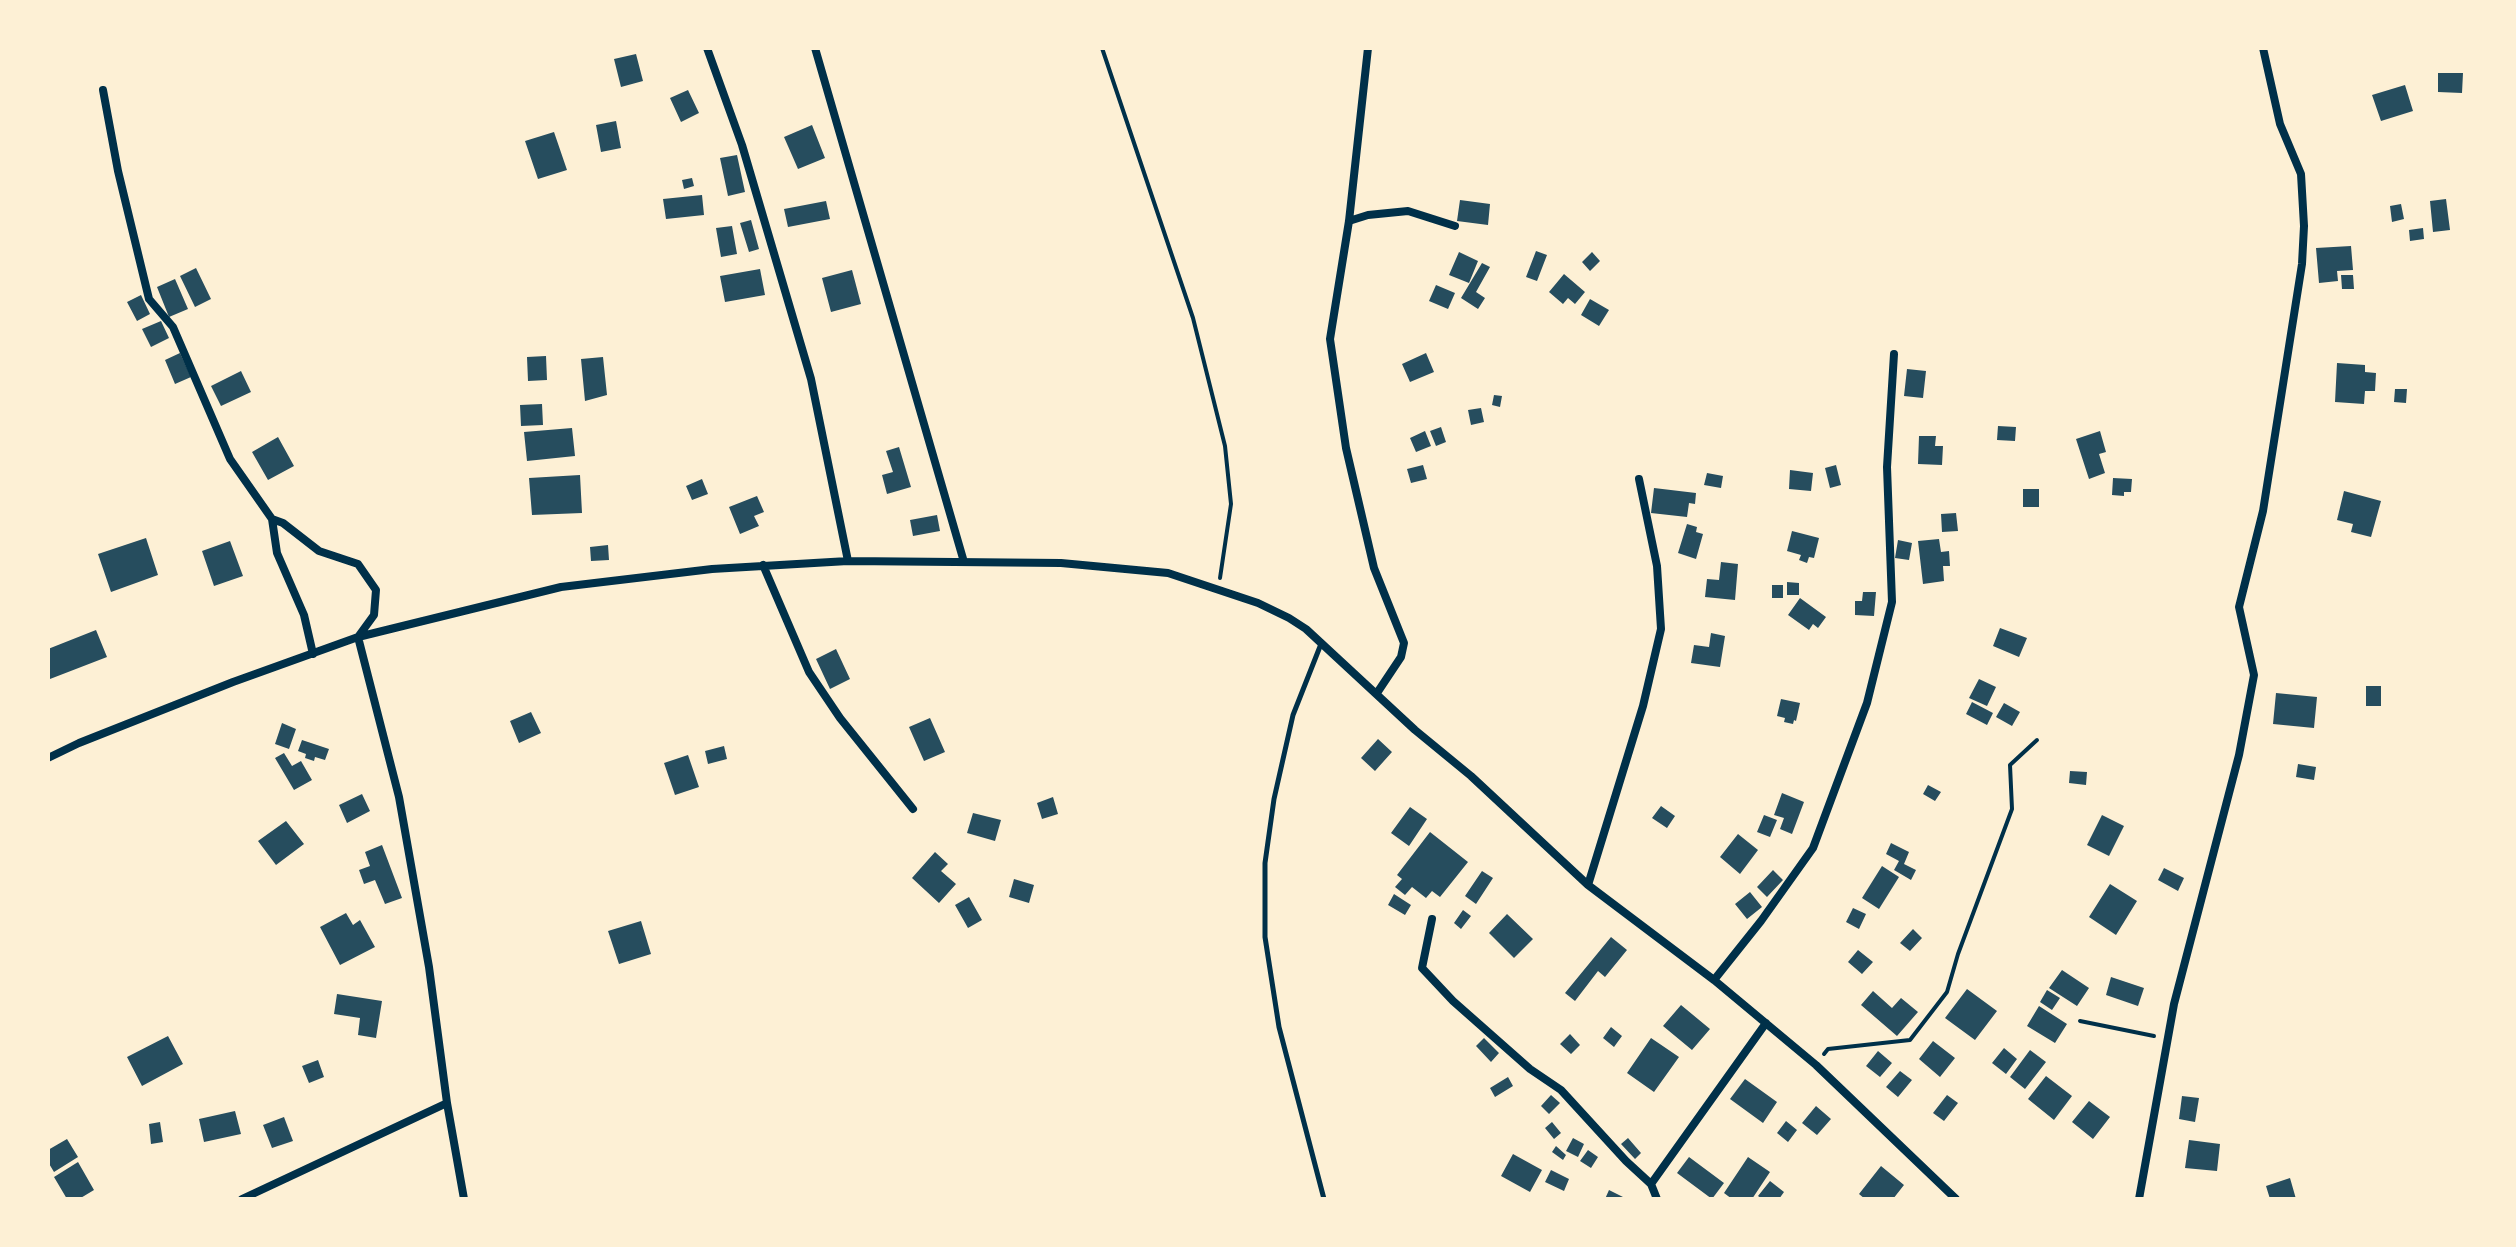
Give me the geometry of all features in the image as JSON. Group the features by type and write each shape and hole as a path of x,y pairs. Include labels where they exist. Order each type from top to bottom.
{"street":[{"path":"707,48 742,145 811,379 848,561"},
{"path":"815,48 964,562"},
{"path":"1368,48 1349,221 1330,339 1346,448 1374,568 1404,643 1401,657 1377,693"},
{"path":"2139,1199 2174,1004 2239,755 2254,675 2239,607 2263,511 2302,264 2304,226 2301,174 2280,124 2263,48"},
{"path":"103,90 118,171 149,299 173,327 230,459 272,519 277,553 304,615 313,654"},
{"path":"1349,221 1368,215 1408,211 1455,226"},
{"path":"1714,980 1813,848 1867,703 1892,602 1887,467 1894,354"},
{"path":"1588,885 1643,706 1661,629 1657,566 1639,479"},
{"path":"272,519 283,523 319,551 358,564 376,590 374,615 358,637"},
{"path":"48,758 233,682 358,637 561,587 629,577 848,561 1061,563 1168,573 1258,603 1289,618 1322,643 1588,885 1714,980 1816,1065 1956,1199"},
{"path":"763,565 809,672 840,718 913,809"},
{"path":"358,637 399,797 429,967 447,1103 464,1199"},
{"path":"1432,919 1422,968 1453,1001 1530,1069 1561,1090 1651,1184 1657,1199"},
{"path":"1651,1184 1766,1023"},
{"path":"242,1199 447,1103"}],"lane":[{"path":"1322,643 1293,715 1277,785 1265,863 1265,937 1279,1027 1324,1199"}],"path":[{"path":"1102,48 1193,318 1225,446 1231,504 1218,590"},
{"path":"1816,1065 1828,1049 1910,1040 1947,992 2012,809 2010,765 2037,740"},
{"path":"2080,1021 2168,1038"}],"building":[{"path":"636,54 643,81 621,87 614,59"},
{"path":"2438,73 2463,73 2462,93 2438,92"},
{"path":"2405,85 2413,111 2381,121 2372,95"},
{"path":"688,90 699,113 681,122 670,98"},
{"path":"616,121 621,148 601,152 596,125"},
{"path":"812,125 825,158 798,169 784,137"},
{"path":"554,132 567,170 538,179 525,141"},
{"path":"737,155 745,192 728,196 720,158"},
{"path":"692,178 694,186 684,189 682,180"},
{"path":"702,195 704,215 666,219 663,199"},
{"path":"2446,199 2450,230 2433,232 2430,201"},
{"path":"1460,200 1490,204 1488,225 1457,221"},
{"path":"826,201 830,219 788,227 784,209"},
{"path":"2401,204 2404,219 2392,222 2390,206"},
{"path":"751,220 759,249 749,252 740,223"},
{"path":"732,226 737,254 721,257 716,228"},
{"path":"2423,228 2424,239 2410,241 2409,230"},
{"path":"2351,246 2353,270 2337,271 2338,281 2319,283 2316,248"},
{"path":"1536,251 1547,255 1537,281 1526,277"},
{"path":"1459,252 1478,261 1469,283 1449,275"},
{"path":"1592,252 1600,261 1590,271 1582,262"},
{"path":"1482,263 1490,267 1476,292 1485,298 1478,309 1461,298"},
{"path":"196,268 211,299 195,307 180,276"},
{"path":"760,269 765,295 725,302 720,276"},
{"path":"852,270 861,304 831,312 822,278"},
{"path":"1564,274 1585,292 1575,304 1568,298 1563,304 1549,292"},
{"path":"2341,275 2353,275 2354,289 2342,289"},
{"path":"175,279 188,309 169,317 157,287"},
{"path":"1436,285 1455,293 1448,309 1429,301"},
{"path":"141,295 150,314 137,321 127,302"},
{"path":"1590,299 1609,310 1599,326 1581,315"},
{"path":"161,321 169,338 151,347 142,329"},
{"path":"180,353 191,377 175,384 165,360"},
{"path":"1426,353 1434,372 1410,382 1402,364"},
{"path":"546,356 547,380 528,381 527,357"},
{"path":"603,357 607,395 585,401 581,359"},
{"path":"2337,363 2365,365 2365,372 2376,373 2375,391 2365,391 2364,404 2335,402"},
{"path":"1907,369 1926,371 1923,398 1904,396"},
{"path":"241,371 251,392 221,406 211,386"},
{"path":"2395,389 2407,389 2406,403 2394,402"},
{"path":"1494,395 1502,396 1500,407 1492,405"},
{"path":"542,404 543,425 521,426 520,405"},
{"path":"1481,408 1484,422 1471,425 1468,410"},
{"path":"1998,426 2016,427 2015,441 1997,440"},
{"path":"1441,427 1446,442 1436,446 1430,431"},
{"path":"572,428 575,456 527,461 524,432"},
{"path":"1425,431 1431,446 1416,452 1410,438"},
{"path":"2100,431 2106,452 2099,454 2105,473 2089,479 2076,439"},
{"path":"1919,436 1936,436 1935,446 1943,446 1942,465 1918,464"},
{"path":"278,437 294,466 268,480 252,452"},
{"path":"899,447 911,487 887,494 882,475 893,472 886,451"},
{"path":"1423,465 1427,479 1411,483 1407,469"},
{"path":"1836,465 1841,485 1830,488 1825,468"},
{"path":"1790,470 1813,473 1811,491 1789,489"},
{"path":"1707,473 1723,476 1721,488 1704,485"},
{"path":"580,475 582,513 532,515 529,478"},
{"path":"2113,478 2132,479 2131,492 2124,492 2124,496 2112,495"},
{"path":"702,479 708,494 692,500 686,486"},
{"path":"1654,488 1696,493 1695,504 1689,503 1687,517 1651,513"},
{"path":"2023,489 2039,489 2039,507 2023,507"},
{"path":"2344,491 2381,501 2371,537 2351,532 2353,524 2337,520"},
{"path":"757,496 764,512 754,516 759,526 740,534 729,507"},
{"path":"1956,513 1958,531 1942,532 1941,514"},
{"path":"937,515 940,531 913,536 910,520"},
{"path":"1687,524 1697,527 1696,532 1703,534 1696,559 1678,553"},
{"path":"1792,531 1819,538 1814,558 1809,557 1807,563 1799,560 1801,555 1787,551"},
{"path":"146,538 158,575 111,592 98,554"},
{"path":"1939,539 1941,552 1949,551 1950,566 1943,566 1944,581 1923,584 1918,541"},
{"path":"1898,540 1912,543 1909,560 1895,558"},
{"path":"230,541 243,576 214,586 202,551"},
{"path":"608,545 609,560 591,561 590,547"},
{"path":"1721,562 1738,564 1735,600 1705,597 1707,579 1719,580"},
{"path":"1787,582 1799,583 1799,595 1787,595"},
{"path":"1772,585 1783,585 1783,598 1772,598"},
{"path":"1863,592 1876,592 1874,616 1855,615 1855,601 1862,601"},
{"path":"1800,598 1826,617 1818,628 1813,624 1809,630 1788,615"},
{"path":"2000,628 2027,638 2019,657 1993,646"},
{"path":"96,630 107,657 50,679 48,649"},
{"path":"1711,633 1725,636 1720,667 1691,663 1694,645 1709,647"},
{"path":"836,649 850,679 830,689 816,659"},
{"path":"1979,679 1996,687 1987,706 1969,698"},
{"path":"2366,686 2381,686 2381,706 2366,706"},
{"path":"2276,693 2317,697 2314,728 2273,724"},
{"path":"1781,699 1800,703 1793,724 1777,716"},
{"path":"1972,702 1993,713 1987,725 1966,714"},
{"path":"2004,703 2020,712 2012,726 1996,717"},
{"path":"531,712 541,733 519,743 510,721"},
{"path":"930,718 945,752 924,761 909,727"},
{"path":"282,723 296,729 289,749 275,744"},
{"path":"1378,739 1392,752 1375,771 1361,758"},
{"path":"302,740 329,749 325,760 305,758 306,754 298,751"},
{"path":"724,746 727,759 708,764 705,751"},
{"path":"284,753 292,766 301,761 312,780 294,790 275,758"},
{"path":"688,755 699,787 675,795 664,763"},
{"path":"2298,764 2316,767 2314,780 2296,777"},
{"path":"2070,771 2087,772 2086,785 2069,783"},
{"path":"1928,785 1941,792 1935,801 1923,794"},
{"path":"1782,793 1804,802 1792,834 1780,829 1784,818 1774,815"},
{"path":"362,794 370,811 347,823 339,805"},
{"path":"1053,797 1058,814 1042,819 1037,803"},
{"path":"1661,806 1675,816 1667,828 1652,818"},
{"path":"1410,807 1427,819 1409,846 1391,833"},
{"path":"973,813 1001,820 995,841 967,833"},
{"path":"1764,815 1777,820 1770,837 1757,832"},
{"path":"2102,815 2124,826 2109,856 2087,845"},
{"path":"286,821 304,844 276,865 258,841"},
{"path":"1430,832 1468,862 1440,897 1432,891 1426,898 1412,887 1405,895 1395,887 1402,879 1397,875"},
{"path":"1738,834 1758,850 1740,874 1720,857"},
{"path":"1891,843 1909,852 1904,864 1916,870 1911,880 1894,870 1899,861 1886,854"},
{"path":"382,845 402,898 385,904 375,880 364,884 359,870 370,866 365,852"},
{"path":"935,852 948,864 941,871 956,884 939,903 912,878"},
{"path":"1882,866 1899,877 1879,909 1862,898"},
{"path":"2164,868 2184,878 2178,891 2158,880"},
{"path":"1773,870 1783,880 1767,897 1757,887"},
{"path":"1482,871 1493,878 1476,904 1465,896"},
{"path":"1014,879 1034,885 1029,903 1009,897"},
{"path":"2110,884 2137,901 2116,935 2089,917"},
{"path":"1750,892 1762,907 1747,919 1735,904"},
{"path":"1394,894 1411,905 1405,915 1388,905"},
{"path":"969,897 982,920 968,928 955,905"},
{"path":"1853,908 1866,914 1859,929 1846,922"},
{"path":"1463,910 1471,916 1461,929 1454,923"},
{"path":"346,913 353,925 360,920 375,947 340,965 320,927"},
{"path":"1507,914 1533,939 1514,958 1489,933"},
{"path":"641,921 651,954 619,964 608,931"},
{"path":"1913,929 1922,938 1910,951 1900,943"},
{"path":"1611,937 1627,950 1605,977 1598,971 1575,1001 1565,993"},
{"path":"1858,950 1873,962 1862,974 1848,962"},
{"path":"2062,970 2089,988 2077,1006 2049,988"},
{"path":"2111,977 2144,988 2138,1006 2106,995"},
{"path":"1967,989 1997,1011 1975,1040 1945,1018"},
{"path":"2047,990 2060,998 2052,1010 2040,1002"},
{"path":"1873,991 1892,1008 1901,998 1918,1012 1897,1036 1861,1005"},
{"path":"337,994 382,1001 376,1038 358,1035 360,1018 334,1014"},
{"path":"1681,1005 1710,1029 1692,1050 1663,1026"},
{"path":"2039,1006 2067,1024 2055,1043 2027,1026"},
{"path":"1611,1027 1622,1036 1614,1047 1603,1038"},
{"path":"1570,1034 1580,1045 1571,1054 1560,1044"},
{"path":"168,1036 183,1064 142,1086 127,1057"},
{"path":"1484,1038 1499,1053 1491,1062 1476,1046"},
{"path":"1651,1038 1679,1057 1654,1092 1627,1073"},
{"path":"1933,1041 1955,1058 1940,1077 1919,1059"},
{"path":"2004,1048 2017,1059 2006,1074 1992,1063"},
{"path":"2030,1050 2046,1062 2025,1089 2010,1077"},
{"path":"1878,1051 1892,1063 1880,1077 1866,1066"},
{"path":"318,1060 324,1077 309,1083 302,1066"},
{"path":"1900,1071 1912,1080 1898,1097 1886,1087"},
{"path":"2046,1076 2072,1096 2054,1120 2028,1099"},
{"path":"1508,1077 1513,1086 1495,1097 1490,1088"},
{"path":"1745,1079 1777,1102 1763,1123 1730,1099"},
{"path":"1551,1095 1560,1103 1549,1114 1541,1106"},
{"path":"1947,1095 1958,1103 1944,1121 1933,1113"},
{"path":"2182,1096 2199,1098 2195,1122 2179,1119"},
{"path":"2089,1101 2110,1117 2093,1139 2072,1122"},
{"path":"1816,1106 1831,1119 1817,1135 1802,1123"},
{"path":"235,1111 241,1134 204,1142 199,1119"},
{"path":"284,1117 293,1141 272,1148 263,1125"},
{"path":"1786,1121 1797,1130 1788,1142 1777,1133"},
{"path":"160,1122 163,1142 151,1144 149,1124"},
{"path":"1552,1122 1561,1133 1554,1139 1545,1128"},
{"path":"1573,1138 1584,1144 1578,1157 1566,1151"},
{"path":"1628,1138 1641,1153 1635,1159 1621,1144"},
{"path":"67,1139 78,1157 54,1172 48,1162 48,1150"},
{"path":"2189,1140 2220,1144 2217,1171 2185,1168"},
{"path":"1556,1146 1566,1155 1563,1160 1552,1152"},
{"path":"1588,1150 1598,1157 1591,1168 1580,1161"},
{"path":"1513,1154 1542,1170 1530,1192 1501,1176"},
{"path":"1689,1157 1724,1183 1712,1199 1677,1173"},
{"path":"1748,1157 1770,1172 1752,1199 1732,1199 1724,1193"},
{"path":"78,1162 94,1190 79,1199 67,1199 54,1177"},
{"path":"1881,1166 1904,1185 1893,1199 1865,1199 1859,1194"},
{"path":"1551,1170 1569,1179 1564,1191 1545,1182"},
{"path":"2290,1178 2296,1199 2270,1199 2266,1186"},
{"path":"1770,1181 1784,1192 1779,1199 1762,1199 1758,1196"},
{"path":"1609,1190 1627,1199 1605,1199"}]}
